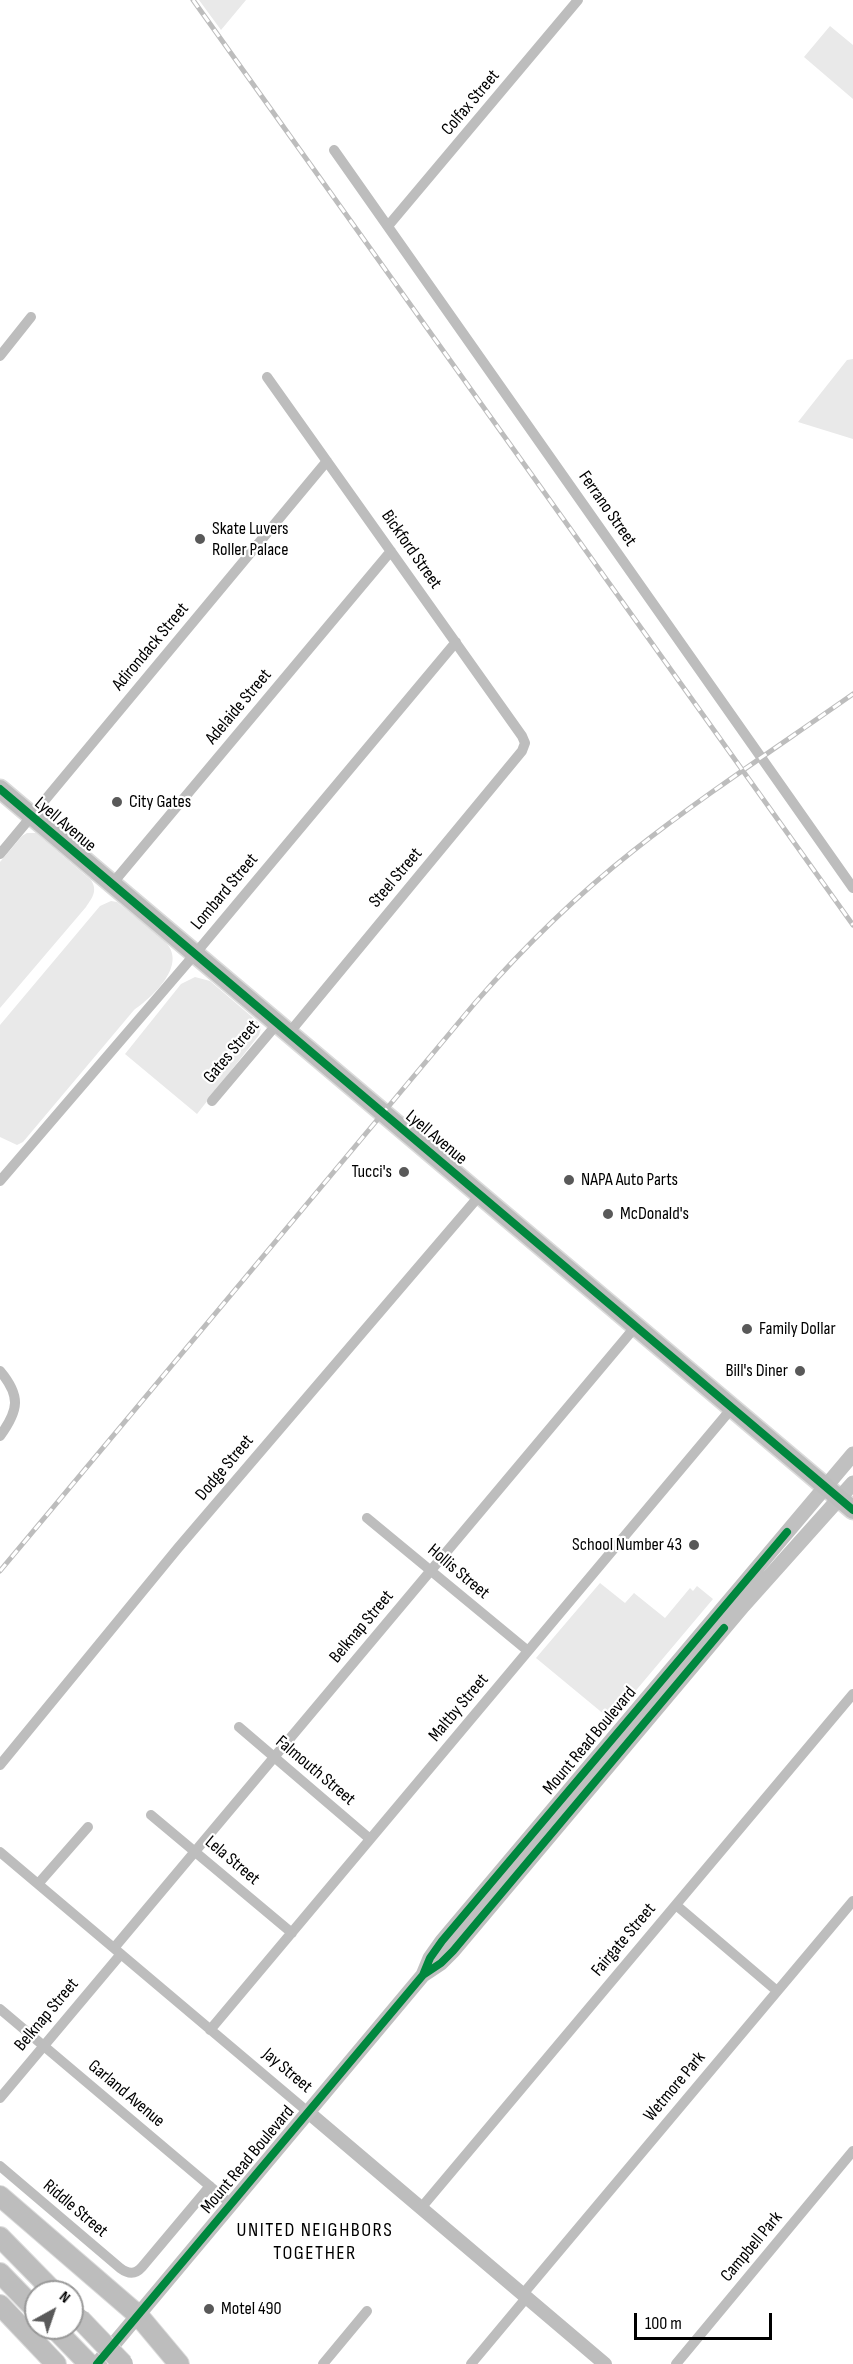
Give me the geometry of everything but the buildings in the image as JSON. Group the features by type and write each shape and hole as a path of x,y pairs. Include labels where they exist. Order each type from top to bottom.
{"highway":[{"path":"0,2196 138,2315 179,2364"},
{"path":"0,2236 42,2280"},
{"path":"0,2273 24,2298"},
{"path":"0,2305 52,2360"},
{"path":"0,2315 52,2360"},
{"path":"84,2323 123,2364"},
{"path":"66,2340 88,2364"}],"main road":[{"name":"Lyell Avenue","path":"0,789 846,1504"},
{"name":"Mount Read Boulevard","path":"423,1975 430,1958 442,1941 853,1454"},
{"name":"Mount Read Boulevard","path":"97,2364 423,1975 453,1952 743,1606 846,1504 853,1482"}],"street":[{"name":"Colfax Street","path":"388,226 578,0"},
{"name":"Ferrano Street","path":"334,150 853,888"},
{"path":"0,356 31,318"},
{"name":"Bickford Street","path":"267,377 525,743"},
{"name":"Adirondack Street","path":"0,854 327,461"},
{"name":"Adelaide Street","path":"112,884 391,551"},
{"name":"Lombard Street","path":"0,1181 195,954 456,642"},
{"name":"Steel Street","path":"283,1028 522,751 525,743"},
{"name":"Gates Street","path":"212,1101 283,1028"},
{"name":"Dodge Street","path":"0,1765 169,1560 480,1195"},
{"name":"Belknap Street","path":"0,2098 195,1851 636,1326"},
{"path":"0,1371 11,1384 15,1397 15,1413 0,1436"},
{"name":"Maltby Street","path":"210,2030 732,1408"},
{"name":"Hollis Street","path":"367,1518 528,1652"},
{"name":"Fairgate Street","path":"421,2208 853,1694"},
{"name":"Falmouth Street","path":"238,1727 370,1839"},
{"name":"Lela Street","path":"151,1815 292,1933"},
{"path":"38,1884 88,1827"},
{"name":"Jay Street","path":"0,1852 605,2364"},
{"name":"Wetmore Park","path":"471,2364 853,1901"},
{"path":"675,1905 777,1991"},
{"name":"Garland Avenue","path":"0,2009 231,2204"},
{"name":"Campbell Park","path":"676,2364 853,2151"},
{"name":"Riddle Street","path":"0,2166 120,2268 130,2273"},
{"name":"Mount Read Boulevard","path":"130,2273 137,2272 142,2267 210,2186"},
{"path":"323,2364 366,2311"}],"shaded area":[{"path":"199,0 246,0 221,30"},
{"path":"830,26 853,45 853,99 804,57"},
{"path":"853,359 853,439 798,422 847,360"},
{"path":"27,833 36,833 91,880 94,891 86,907 0,1008 0,862"},
{"path":"111,901 117,902 168,945 172,954 169,973 157,990 134,1010 23,1142 17,1145 0,1137 0,1025 100,906"},
{"path":"195,977 210,981 258,1022 261,1028 259,1035 197,1114 125,1054 181,984"},
{"path":"600,1583 625,1603 634,1593 665,1618 690,1588 693,1591 697,1586 713,1599 611,1720 536,1658"}],"railway":[{"path":"193,0 853,925"},
{"path":"0,1571 475,1003 512,962 571,904 633,851 714,790 853,694"}],"cycle path":[{"path":"0,789 853,1510"},
{"path":"423,1975 430,1958 442,1941 787,1532"},
{"path":"97,2364 423,1975 441,1963 453,1951 724,1628"}],"place":[{"name":"Skate Luvers Roller Palace","path":"200,539"},
{"name":"City Gates","path":"117,802"},
{"name":"Tucci's","path":"404,1172"},
{"name":"NAPA Auto Parts","path":"569,1180"},
{"name":"McDonald's","path":"608,1214"},
{"name":"Family Dollar","path":"747,1329"},
{"name":"Bill's Diner","path":"800,1371"},
{"name":"School Number 43","path":"694,1545"},
{"name":"Motel 490","path":"209,2309"}],"district":[{"name":"UNITED NEIGHBORS TOGETHER","path":"315,2242"}]}
